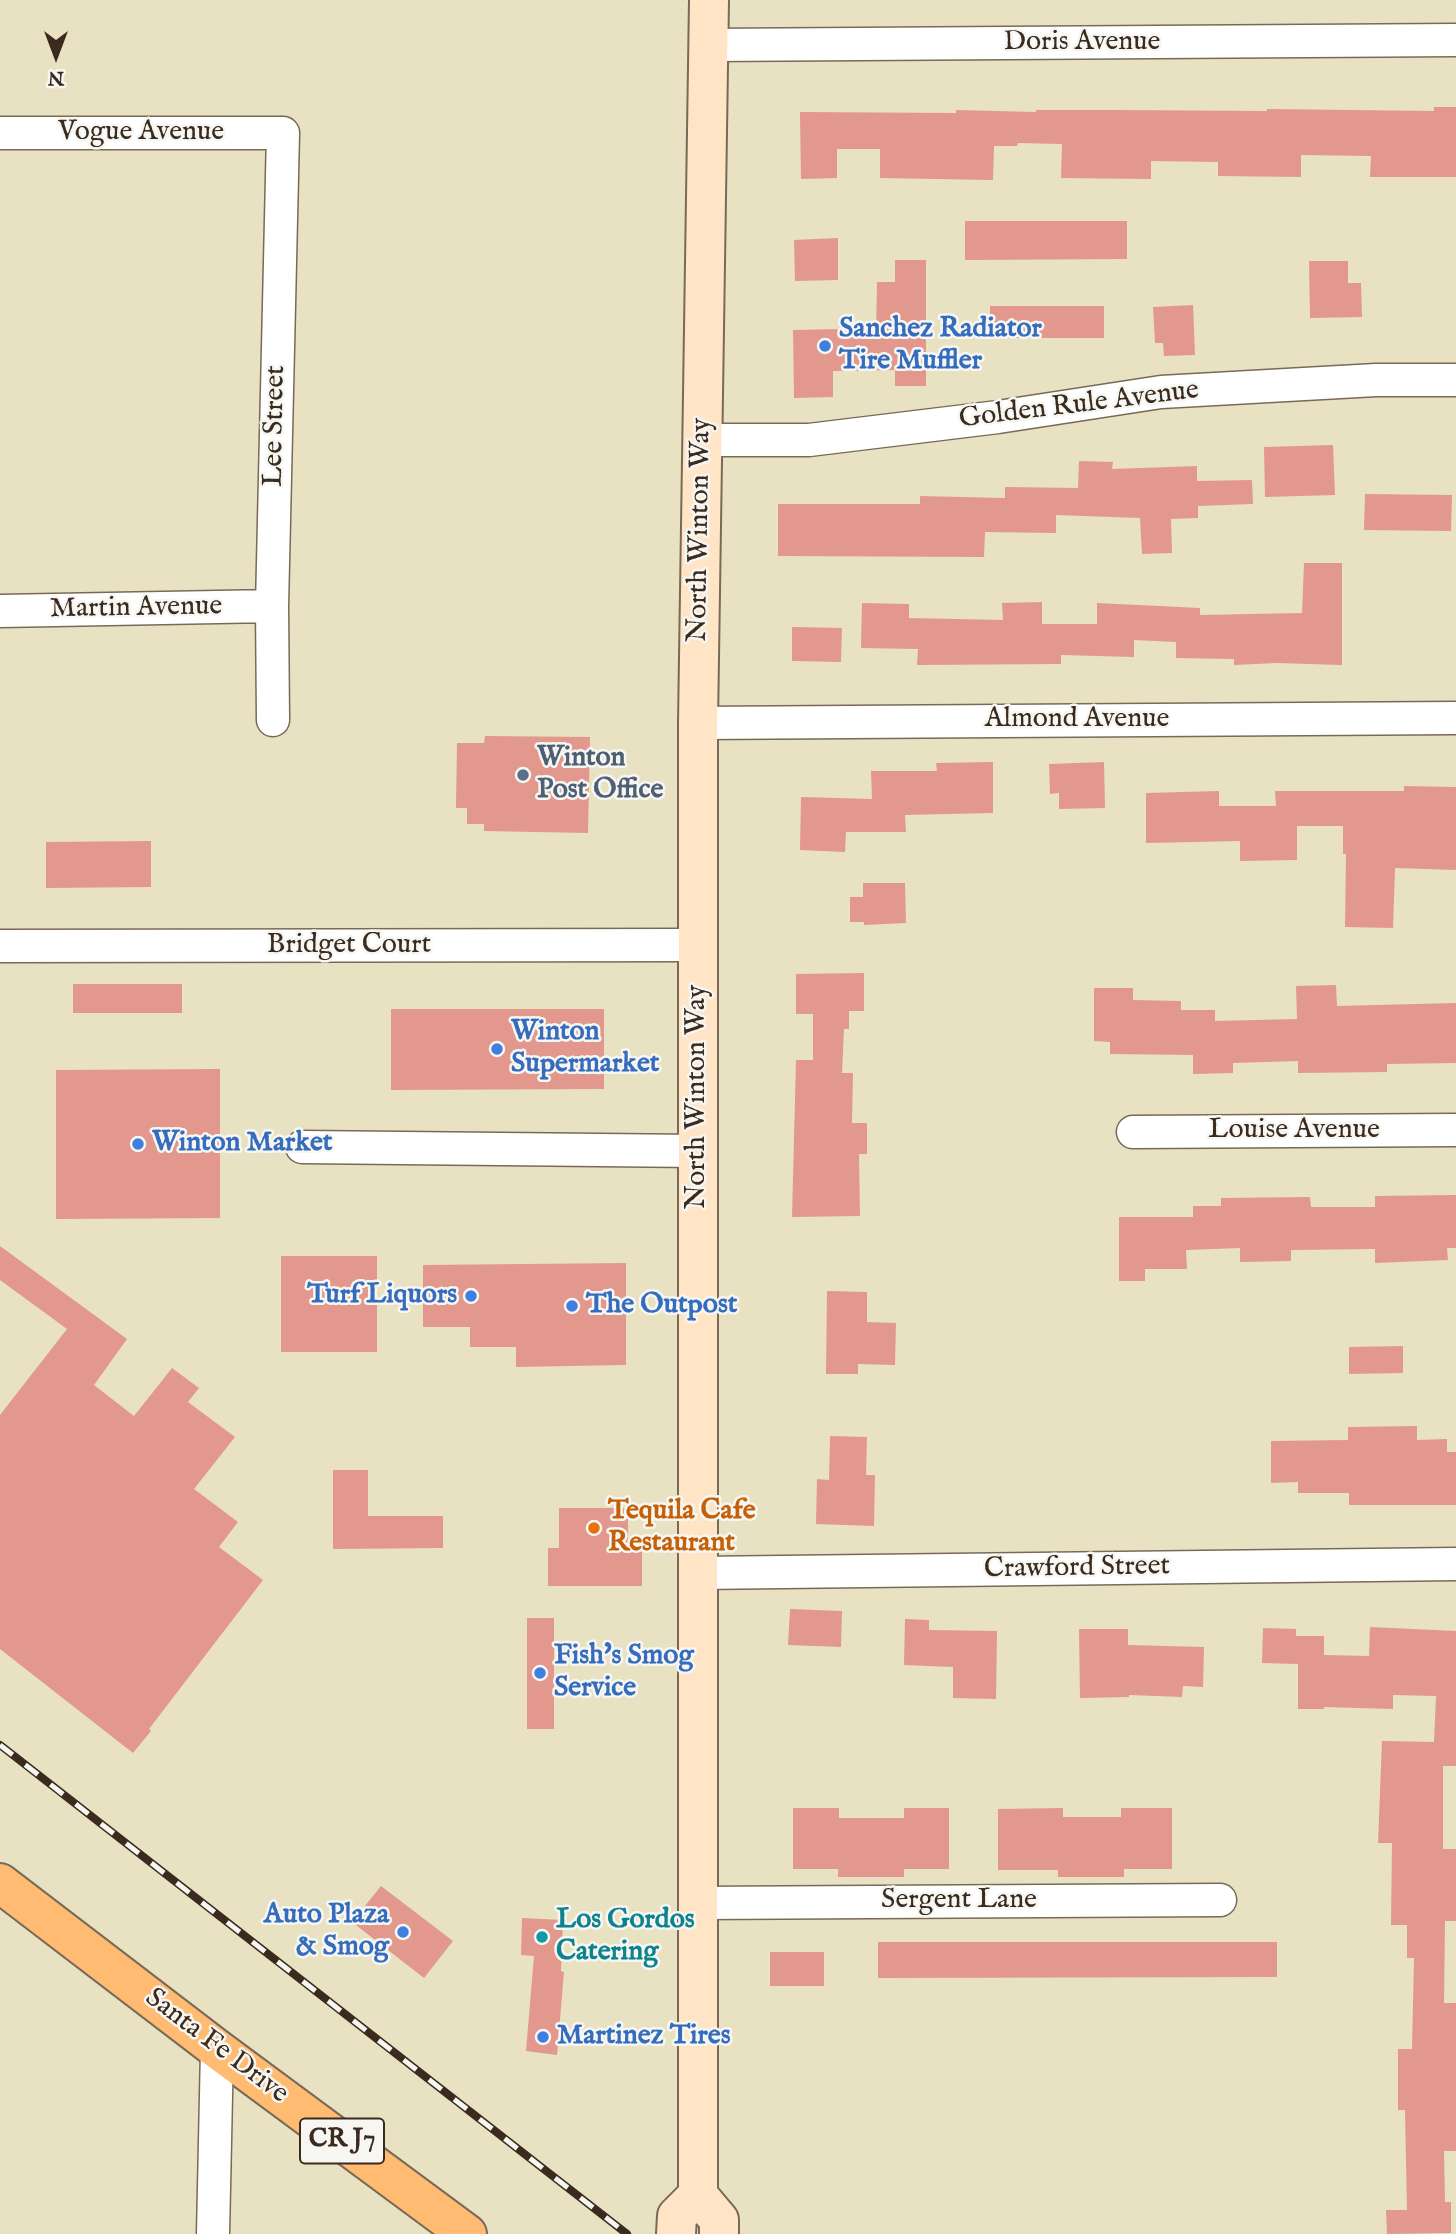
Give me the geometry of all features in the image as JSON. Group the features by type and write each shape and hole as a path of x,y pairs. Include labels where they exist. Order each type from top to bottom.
{"main road":[{"name":"North Winton Way","path":"698,2195 698,723 709,0"},
{"name":"Santa Fe Drive","path":"0,1883 217,2049 467,2234"},
{"path":"676,2234 677,2216 698,2195 719,2220 719,2234"}],"street":[{"name":"Doris Avenue","path":"709,45 1456,40"},
{"name":"Vogue Avenue","path":"0,133 282,133"},
{"name":"Lee Street","path":"273,720 272,606 282,133"},
{"name":"Golden Rule Avenue","path":"703,440 809,440 998,417 1161,391 1376,380 1456,380"},
{"name":"Martin Avenue","path":"0,611 272,606"},
{"name":"Almond Avenue","path":"698,723 1456,718"},
{"name":"Bridget Court","path":"0,946 698,945"},
{"name":"Louise Avenue","path":"1133,1132 1456,1130"},
{"path":"302,1147 698,1151"},
{"name":"Crawford Street","path":"698,1573 1456,1564"},
{"name":"Sergent Lane","path":"698,1903 1220,1899"},
{"path":"213,2234 217,2049"}],"building":[{"path":"1434,107 1456,107 1456,177 1370,177 1371,156 1301,155 1301,177 1218,176 1218,162 1151,161 1151,179 1061,178 1062,144 1018,143 1017,146 994,146 993,180 880,178 880,149 837,149 837,178 801,179 800,112 1267,109 1434,111"},
{"path":"965,221 1127,221 1127,259 965,260"},
{"path":"838,238 838,280 795,281 794,240"},
{"path":"895,260 926,260 926,386 895,386 895,370 833,371 833,397 794,398 793,330 839,329 839,336 876,336 877,282 895,282"},
{"path":"1309,261 1348,261 1348,283 1361,283 1362,317 1310,318"},
{"path":"1193,305 1195,355 1164,356 1163,343 1155,343 1153,307"},
{"path":"990,306 1104,306 1104,338 990,338"},
{"path":"1333,445 1335,495 1265,497 1264,447"},
{"path":"1079,461 1113,462 1112,469 1197,466 1197,481 1252,480 1253,504 1198,506 1198,518 1171,519 1172,553 1142,554 1140,518 1056,515 1056,533 985,532 984,557 778,556 778,504 920,504 920,496 1005,498 1005,487 1078,488"},
{"path":"1365,494 1452,495 1451,531 1364,530"},
{"path":"1304,563 1342,563 1342,665 1234,665 1234,659 1176,658 1176,642 1134,640 1134,657 1061,655 1061,664 917,665 918,649 861,648 862,603 909,604 909,618 1003,620 1002,603 1042,602 1042,624 1097,624 1097,603 1200,608 1200,615 1302,613"},
{"path":"792,627 842,628 841,662 792,661"},
{"name":"Winton Post Office","path":"485,736 590,737 588,833 484,831 484,824 467,824 467,808 456,808 457,743 484,743"},
{"path":"993,762 993,813 905,815 906,832 846,832 845,852 800,850 801,797 872,799 871,771 937,771 936,763"},
{"path":"1104,762 1105,808 1059,809 1059,793 1050,794 1049,764"},
{"path":"1404,786 1456,787 1456,870 1395,868 1393,928 1345,927 1346,854 1343,854 1343,826 1297,826 1297,860 1240,861 1240,841 1146,843 1146,793 1219,791 1219,806 1276,806 1275,791 1404,791"},
{"path":"151,841 151,887 46,888 46,842"},
{"path":"863,883 905,883 906,923 864,925 864,922 850,922 850,897 863,897"},
{"path":"864,973 864,1011 849,1011 849,1029 844,1029 842,1073 853,1073 852,1123 867,1123 867,1154 859,1154 860,1216 792,1217 796,1060 813,1060 813,1014 796,1014 796,974"},
{"path":"73,984 182,984 182,1013 73,1013"},
{"path":"1336,985 1337,1006 1456,1003 1456,1063 1387,1064 1387,1072 1298,1073 1298,1061 1233,1063 1233,1073 1193,1074 1193,1055 1110,1054 1110,1042 1094,1041 1094,988 1133,988 1133,1000 1181,1001 1181,1010 1215,1010 1215,1021 1297,1019 1296,986"},
{"name":"Winton Supermarket","path":"391,1009 604,1009 604,1089 391,1090"},
{"name":"Winton Market","path":"220,1069 220,1218 56,1219 56,1070"},
{"path":"1456,1195 1456,1248 1447,1248 1448,1260 1375,1263 1375,1249 1291,1250 1291,1261 1240,1262 1240,1248 1186,1250 1187,1269 1145,1269 1145,1281 1119,1281 1119,1217 1193,1217 1193,1206 1221,1206 1221,1198 1310,1197 1311,1207 1375,1207 1375,1196"},
{"path":"0,1246 127,1339 94,1385 134,1416 172,1368 199,1388 188,1402 235,1437 194,1489 238,1522 219,1547 263,1580 133,1753 0,1649 0,1415 67,1329 0,1280"},
{"path":"281,1256 377,1256 377,1352 281,1352"},
{"name":"The Outpost","path":"626,1263 626,1365 516,1367 516,1347 470,1347 470,1327 423,1327 423,1265"},
{"path":"827,1291 867,1292 867,1322 896,1323 895,1365 858,1364 858,1374 826,1374"},
{"path":"1403,1346 1403,1373 1349,1374 1349,1347"},
{"path":"1417,1426 1417,1440 1447,1439 1447,1452 1456,1452 1456,1505 1349,1505 1349,1493 1298,1493 1298,1482 1271,1483 1271,1441 1348,1440 1348,1427"},
{"path":"830,1436 867,1437 866,1475 875,1475 874,1526 816,1524 817,1479 829,1480"},
{"path":"333,1470 368,1470 368,1516 443,1516 443,1548 333,1549"},
{"name":"Tequila Cafe Restaurant","path":"559,1508 628,1508 628,1548 642,1548 642,1586 548,1586 548,1548 559,1548"},
{"path":"790,1609 842,1611 841,1647 788,1645"},
{"name":"Fish's Smog Service","path":"527,1618 554,1618 554,1729 527,1729"},
{"path":"905,1619 929,1620 929,1630 997,1631 996,1699 953,1698 953,1667 904,1665"},
{"path":"1370,1627 1456,1631 1456,1766 1443,1766 1443,1849 1456,1849 1456,1921 1445,1921 1444,2003 1456,2003 1456,2151 1444,2151 1445,2202 1451,2202 1451,2233 1387,2234 1386,2210 1407,2210 1405,2110 1398,2110 1398,2049 1412,2049 1414,1958 1407,1958 1407,1925 1391,1925 1392,1843 1378,1843 1382,1741 1434,1742 1436,1696 1393,1695 1393,1709 1298,1709 1298,1664 1262,1663 1263,1628 1296,1629 1296,1636 1324,1636 1324,1655 1369,1656"},
{"path":"1079,1629 1128,1629 1128,1645 1204,1647 1203,1687 1183,1686 1182,1697 1129,1695 1080,1698"},
{"path":"793,1808 839,1808 839,1818 904,1818 904,1808 949,1808 949,1869 904,1869 904,1877 838,1877 838,1869 793,1869"},
{"path":"1063,1808 1063,1817 1121,1817 1121,1808 1172,1808 1172,1869 1124,1869 1124,1877 1058,1877 1058,1870 998,1870 998,1809"},
{"name":"Auto Plaza & Smog","path":"381,1886 453,1941 424,1978 352,1922"},
{"path":"522,1918 563,1920 561,1971 564,1972 557,2055 526,2051 534,1956 521,1955"},
{"path":"878,1942 1277,1942 1277,1977 878,1978"},
{"path":"770,1952 824,1952 824,1986 770,1986"}],"railway":[{"path":"0,1745 627,2234"}],"place":[{"name":"Sanchez Radiator Tire Muffler","path":"825,346"},
{"name":"Winton Post Office","path":"523,775"},
{"name":"Winton Supermarket","path":"497,1049"},
{"name":"Winton Market","path":"138,1144"},
{"name":"Turf Liquors","path":"471,1296"},
{"name":"The Outpost","path":"572,1306"},
{"name":"Tequila Cafe Restaurant","path":"594,1528"},
{"name":"Fish's Smog Service","path":"540,1673"},
{"name":"Auto Plaza & Smog","path":"403,1932"},
{"name":"Los Gordos Catering","path":"542,1937"},
{"name":"Martinez Tires","path":"543,2037"}]}
